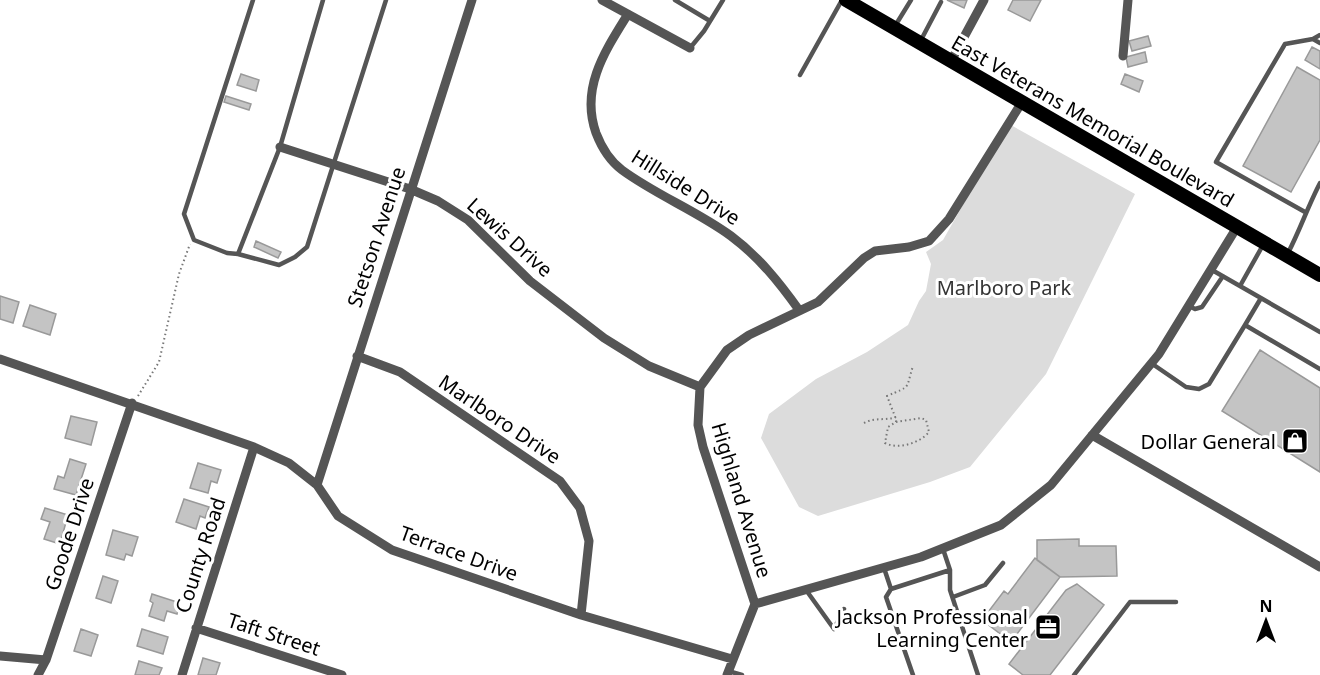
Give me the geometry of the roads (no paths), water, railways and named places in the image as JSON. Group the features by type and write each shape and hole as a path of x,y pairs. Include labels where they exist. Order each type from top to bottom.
{"main road":[{"name":"East Veterans Memorial Boulevard","path":"844,0 866,5 894,28 1320,275"}],"street":[{"name":"Stetson Avenue","path":"317,485 472,0"},
{"path":"602,0 690,48"},
{"path":"951,61 984,0"},
{"path":"1122,56 1128,0"},
{"name":"Hillside Drive","path":"628,14 603,55 593,83 590,116 600,145 620,168 729,234 753,253 777,280 798,310"},
{"path":"700,387 727,350 749,335 819,302 864,258 875,251 909,247 929,241 949,219 1022,102"},
{"name":"Lewis Drive","path":"280,147 410,189 438,201 468,220 530,281 604,338 649,366 700,387"},
{"path":"727,673 755,604 921,558 1001,525 1051,485 1152,363 1190,306 1237,227"},
{"name":"Marlboro Drive","path":"357,356 400,372 560,481 580,508 589,541 581,615"},
{"name":"Terrace Drive","path":"0,359 132,403 254,447 289,463 317,485 338,516 392,550 581,615 732,659"},
{"name":"Highland Avenue","path":"700,387 698,425 703,447 755,604"},
{"name":"Goode Drive","path":"38,675 46,660 132,403"},
{"path":"1092,435 1320,567"},
{"name":"County Road","path":"182,675 254,447"},
{"name":"Taft Street","path":"196,628 342,675"},
{"path":"0,656 46,660"}],"lane":[{"path":"253,0 184,214 194,240 226,253 279,265 295,257 307,247 386,0"},
{"path":"238,254 280,147 323,0"},
{"path":"675,0 711,21"},
{"path":"690,48 711,21 723,0"},
{"path":"800,75 844,0"},
{"path":"894,28 911,0"},
{"path":"920,43 941,2"},
{"path":"1305,212 1216,162 1285,44 1313,39 1320,35"},
{"path":"1313,39 1320,43"},
{"path":"1287,255 1320,183"},
{"path":"1240,286 1264,243"},
{"path":"1212,270 1320,332"},
{"path":"1190,306 1195,309 1202,307 1222,276"},
{"path":"1152,363 1186,387 1199,389 1209,384 1261,298"},
{"path":"1245,326 1319,367"},
{"path":"943,549 950,570 950,590 978,675"},
{"path":"953,597 985,585 1003,563"},
{"path":"884,568 891,589"},
{"path":"913,675 886,597 891,589 950,570"},
{"path":"806,590 834,629 844,609"},
{"path":"1074,675 1130,602 1176,602"},
{"path":"727,673 742,675"}],"place":[{"name":"Dollar General","path":"1295,441"},
{"name":"Jackson Professional Learning Center","path":"1048,627"}],"park label":[{"name":"Marlboro Park","path":"1004,287"}]}
